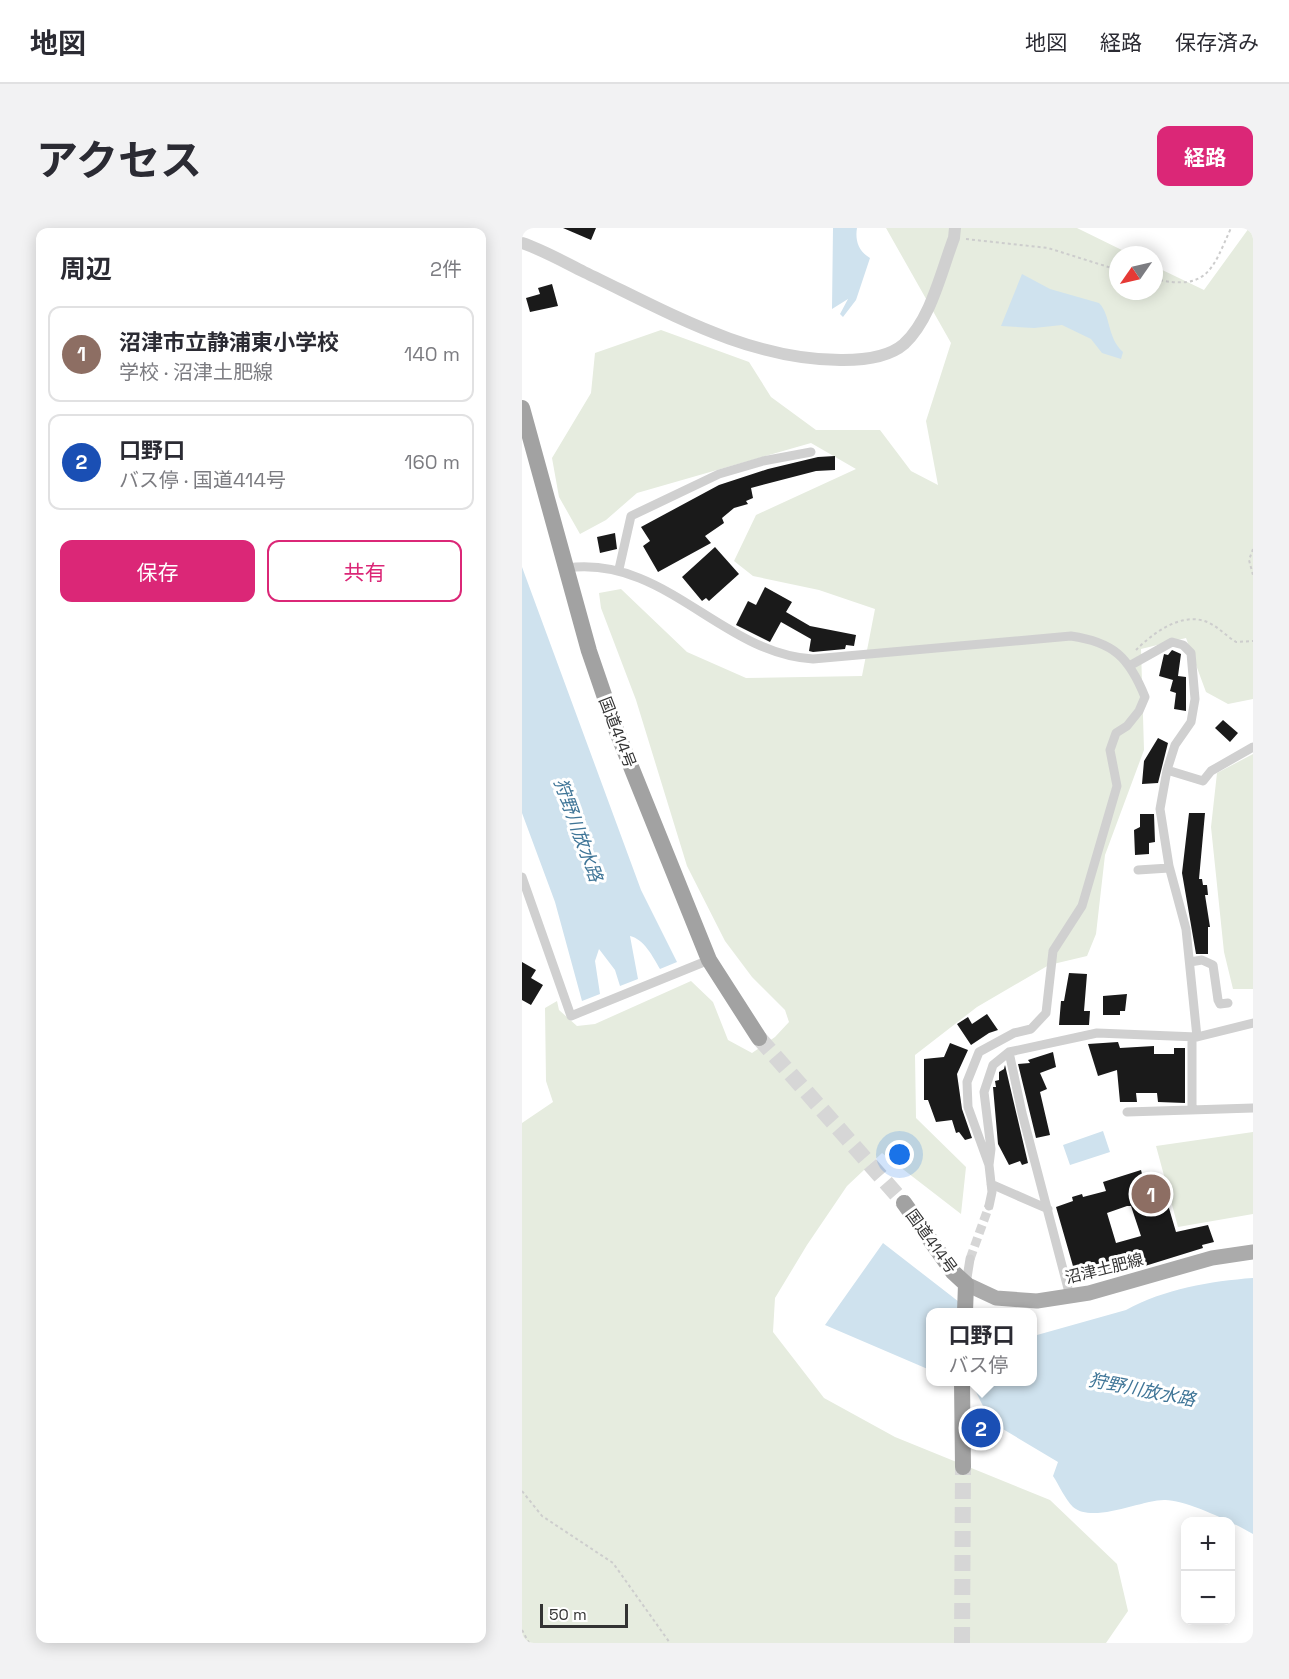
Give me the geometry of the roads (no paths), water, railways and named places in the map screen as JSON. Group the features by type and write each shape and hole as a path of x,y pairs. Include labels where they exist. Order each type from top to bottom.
{"highway":[{"name":"国道414号","path":"522,408 603,694 709,960 759,1038"},
{"name":"国道414号","path":"904,1203 953,1272 965,1299"},
{"path":"962,1386 963,1467"}],"main road":[{"name":"沼津土肥線","path":"965,1299 996,1298 1037,1301 1089,1293 1212,1258 1253,1252"}],"street":[{"path":"522,243 716,335 771,351 826,360 870,358 902,345 923,318 954,233"},
{"path":"618,569 631,516 719,474 763,461 811,452"},
{"path":"567,568 584,566 618,569 665,589 762,648 790,658 813,659 1071,636 1100,643 1131,665 1145,697 1139,711 1127,726 1116,733 1110,750 1117,786 1082,906 1053,951 1047,1013 1031,1029 1014,1033 979,1052 967,1082 969,1107 989,1165 991,1184 989,1206"},
{"path":"1131,665 1172,642 1183,645 1191,653 1195,699 1191,722 1175,744 1167,770 1160,809 1169,868 1186,929 1190,962 1194,1037 1192,1110"},
{"path":"1167,770 1203,781 1221,764 1253,747"},
{"path":"1138,870 1169,868"},
{"path":"522,877 571,1016 709,960"},
{"path":"1190,962 1202,960 1213,965 1218,1000 1220,1004 1228,1003"},
{"path":"989,1165 991,1149 984,1092 993,1065 1009,1052 1097,1033 1194,1037 1253,1023"},
{"path":"1009,1052 1070,1296"},
{"path":"1127,1112 1253,1108"},
{"path":"991,1184 1048,1209"},
{"path":"965,1299 970,1259"}],"water":[{"path":"833,228 857,228 858,245 870,258 856,300 843,317 840,314 848,299 832,309"},
{"path":"1022,274 1050,289 1099,303 1106,314 1114,340 1123,352 1121,359 1102,353 1091,339 1062,325 1034,328 1001,326"},
{"name":"狩野川放水路","path":"522,567 641,890 677,962 660,969 644,945 630,936 638,979 620,986 615,970 599,949 595,961 600,994 582,1001 555,902 522,813"},
{"path":"1103,1131 1110,1152 1070,1165 1063,1145"},
{"path":"883,1243 967,1308 926,1308 926,1368 825,1325"},
{"name":"狩野川放水路","path":"1253,1278 1253,1534 1235,1524 1235,1517 1219,1517 1173,1501 1154,1501 1105,1512 1082,1512 1070,1504 1053,1476 1058,1462 991,1422 973,1386 1037,1386 1037,1335 1126,1310 1172,1291"}],"tunnel":[{"path":"759,1038 904,1203"},
{"path":"970,1259 989,1206"},
{"path":"962,1643 963,1467"}],"place":[{"name":"沼津市立静浦東小学校","path":"1151,1194"},
{"name":"口野口","path":"981,1428"}]}
